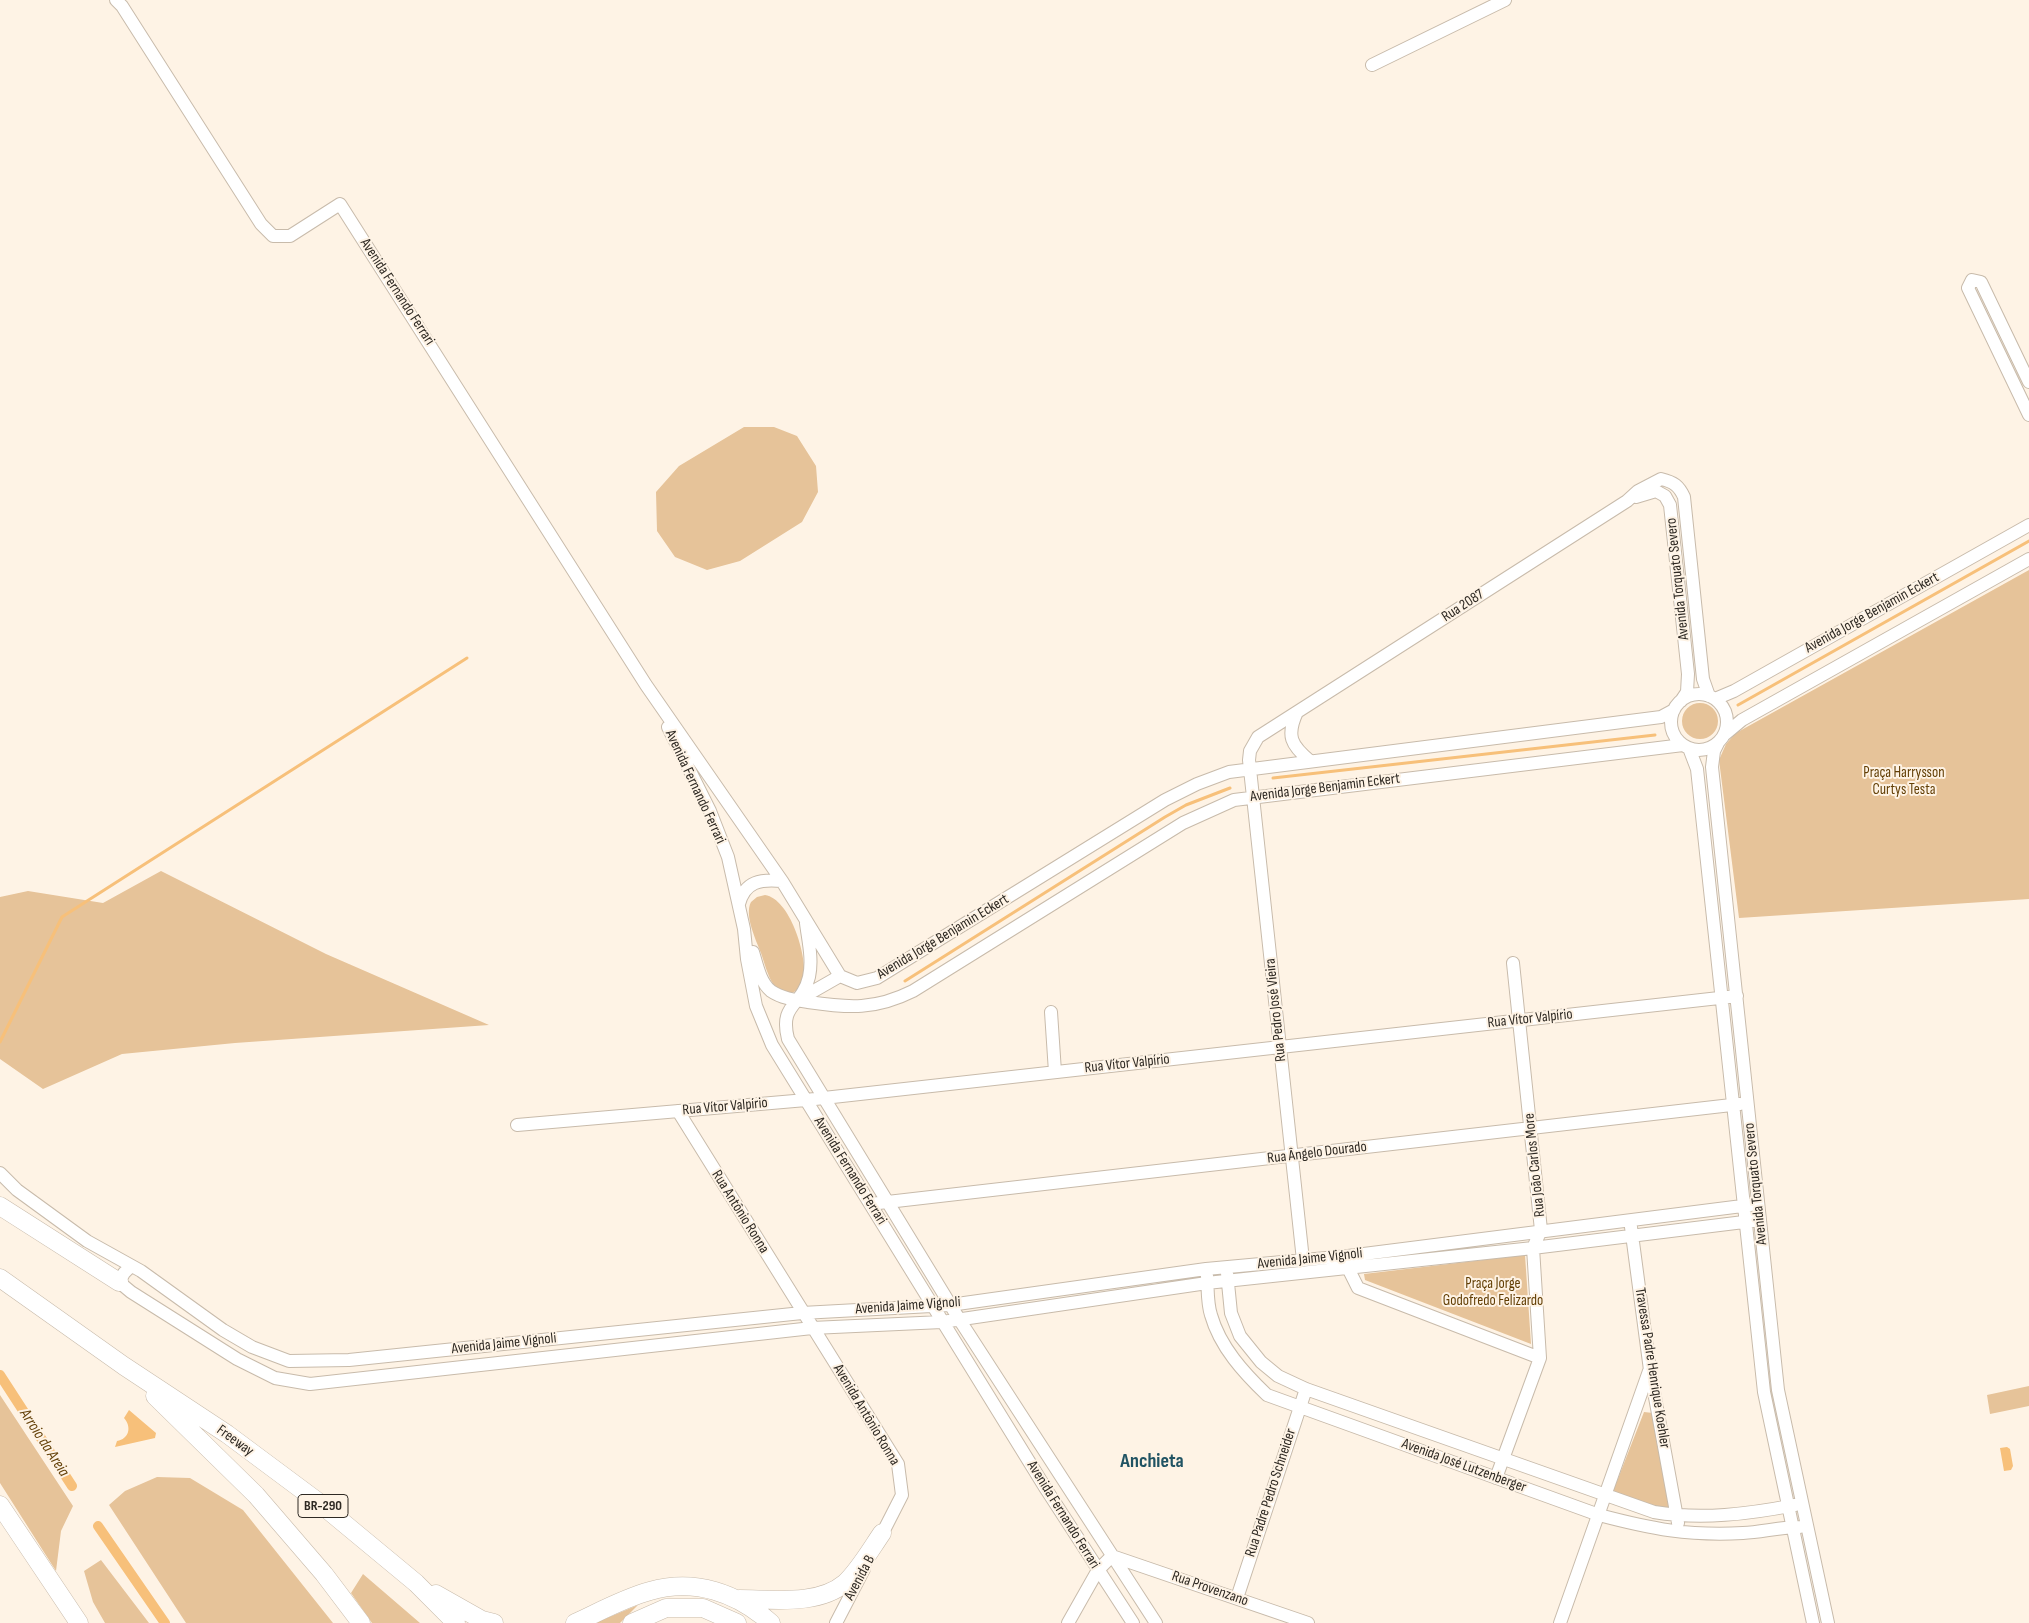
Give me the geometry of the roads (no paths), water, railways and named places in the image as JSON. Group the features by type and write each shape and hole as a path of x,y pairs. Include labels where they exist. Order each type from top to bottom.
{"highway":[{"path":"0,1206 119,1282"},
{"name":"Freeway","path":"0,1278 124,1366 227,1434 317,1501 416,1583 456,1623"},
{"path":"124,1366 256,1495 324,1574 361,1623"},
{"path":"0,1505 79,1623"},
{"path":"575,1623 648,1591 679,1586 705,1589 739,1599 805,1598 832,1591 845,1582 882,1533"},
{"path":"24,1543 70,1623"},
{"path":"416,1583 482,1620 494,1623"},
{"path":"739,1599 771,1623"},
{"path":"632,1623 666,1608 703,1608 736,1623"}],"street":[{"name":"Avenida Fernando Ferrari","path":"116,0 122,6 261,224 273,236 290,236 340,204 646,685 782,881 840,976"},
{"path":"1372,65 1505,0"},
{"path":"2029,382 1981,282 1972,280 1968,288 2029,415"},
{"name":"Rua 2087","path":"1249,764 1250,751 1258,737 1627,501 1638,491 1661,479 1672,482 1680,488 1684,498"},
{"name":"Avenida Torquato Severo","path":"1627,501 1656,491 1665,496 1670,505 1688,674 1687,692 1677,706"},
{"name":"Avenida Torquato Severo","path":"1684,498 1703,679 1712,698"},
{"name":"Avenida Jorge Benjamin Eckert","path":"1712,698 1742,686 2029,525"},
{"name":"Avenida Jorge Benjamin Eckert","path":"1721,739 1742,720 2029,559"},
{"name":"Avenida Fernando Ferrari","path":"646,685 710,811 728,857 744,929 747,959 756,1006 772,1045 1046,1489 1133,1623"},
{"path":"1694,694 1712,698 1725,711 1727,727 1721,739 1704,750 1686,747 1672,729 1677,706 1694,694"},
{"name":"Avenida Jorge Benjamin Eckert","path":"840,976 858,982 877,978 1165,800 1197,784 1249,764 1310,761 1661,717 1677,706"},
{"path":"1297,712 1290,726 1292,742 1310,761"},
{"name":"Avenida Torquato Severo","path":"1721,739 1714,751 1712,767 1778,1390 1827,1618"},
{"name":"Avenida Torquato Severo","path":"1686,747 1697,769 1764,1392 1812,1619"},
{"name":"Avenida Jorge Benjamin Eckert","path":"744,929 762,980 770,990 782,997 859,1008 892,1002 913,991 1183,822 1225,803 1253,796 1686,747"},
{"name":"Rua Pedro José Vieira","path":"1249,764 1303,1260"},
{"path":"739,904 742,893 758,881 782,881"},
{"name":"Avenida Fernando Ferrari","path":"805,918 811,959 809,976 798,1000 786,1014 784,1024 788,1040 959,1319 1156,1623"},
{"name":"Rua João Carlos More","path":"1496,1478 1540,1358 1533,1248 1541,1230 1532,1128 1513,963"},
{"path":"798,1000 840,976"},
{"name":"Rua Vítor Valpírio","path":"517,1125 806,1100 1736,996"},
{"path":"1051,1012 1055,1072"},
{"name":"Rua Ângelo Dourado","path":"870,1204 1748,1104"},
{"name":"Rua Antônio Ronna","path":"678,1111 812,1328"},
{"name":"Avenida Jaime Vignoli","path":"0,1172 17,1190 87,1241 131,1266 245,1342 289,1361 348,1360 802,1312 933,1306 1206,1268 1303,1260 1348,1262 1533,1248 1631,1234 1760,1220"},
{"path":"886,1201 886,1229 888,1233"},
{"name":"Avenida Jaime Vignoli","path":"119,1282 136,1295 237,1359 276,1378 310,1384 812,1328 942,1322 1228,1281 1541,1230 1758,1204"},
{"name":"Travessa Padre Henrique Koehler","path":"1630,1220 1650,1370 1678,1516 1678,1532"},
{"path":"1348,1262 1358,1288 1540,1358"},
{"path":"119,1282 131,1266"},
{"name":"Avenida José Lutzenberger","path":"1226,1267 1231,1313 1240,1336 1260,1362 1278,1376 1306,1389 1654,1512 1678,1516 1740,1513 1802,1503"},
{"name":"Avenida José Lutzenberger","path":"1206,1268 1211,1315 1223,1344 1245,1374 1267,1395 1599,1515 1653,1530 1745,1533 1807,1526"},
{"path":"136,1295 150,1279"},
{"path":"1756,1310 1770,1310"},
{"name":"Avenida Antônio Ronna","path":"812,1328 898,1464 902,1495 882,1533"},
{"path":"435,1351 436,1370"},
{"path":"1560,1623 1607,1496 1650,1370"},
{"name":"Rua Padre Pedro Schneider","path":"1237,1598 1306,1389"},
{"path":"1046,1489 1062,1479"},
{"name":"Avenida B","path":"836,1623 882,1533"},
{"path":"1068,1623 1098,1570 1112,1556"},
{"name":"Rua Provenzano","path":"1112,1556 1308,1623"},
{"path":"1812,1619 1827,1618"}],"waterway":[{"path":"1738,705 2029,541"},
{"path":"0,1042 62,917 467,658"},
{"path":"1273,778 1655,735"},
{"path":"905,981 1165,817 1186,805 1230,788"},
{"name":"Arroio da Areia","path":"0,1375 72,1486"},
{"name":"Arroio da Areia","path":"98,1526 165,1623"}],"district":[{"name":"Anchieta","path":"1152,1462"}],"park label":[{"name":"Praça Harrysson Curtys Testa","path":"1904,782"},
{"name":"Praça Jorge Godofredo Felizardo","path":"1493,1292"}]}
